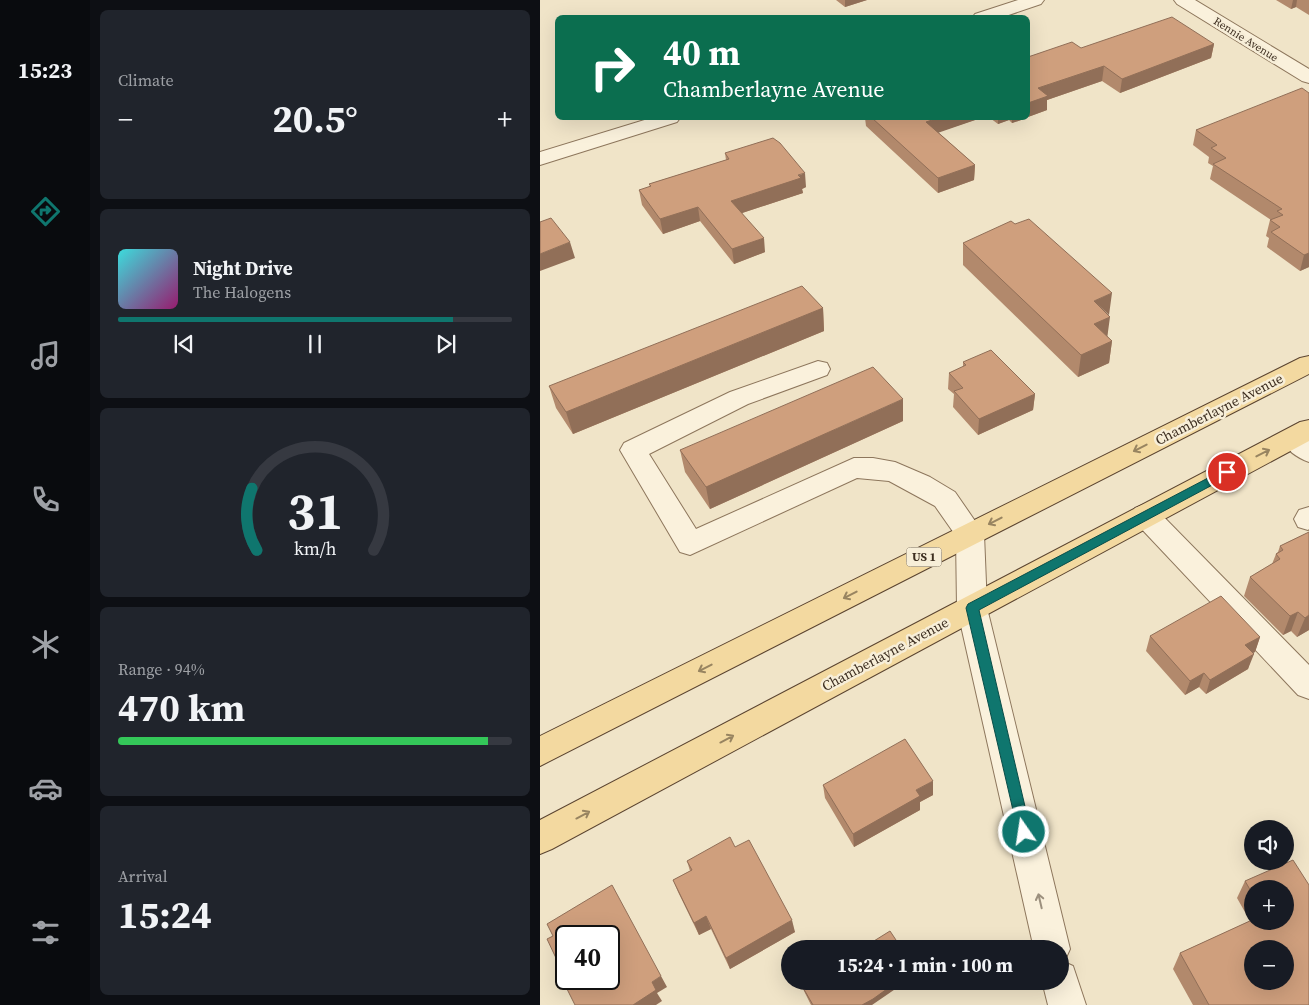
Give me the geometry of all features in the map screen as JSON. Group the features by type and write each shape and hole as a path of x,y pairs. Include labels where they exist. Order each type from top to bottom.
{"main road":[{"name":"Chamberlayne Avenue","path":"540,752 1309,364"},
{"name":"Chamberlayne Avenue","path":"540,838 1145,515 1304,440"}],"street":[{"path":"990,15 1035,0"},
{"name":"Rennie Avenue","path":"1183,0 1309,77"},
{"path":"540,159 664,120"},
{"path":"818,369 739,398 633,450 690,544 854,468 873,468 895,472 920,484 945,500 970,534 972,608 1050,940"},
{"path":"1145,515 1309,686"},
{"path":"1063,990 1067,1005"}],"building":[{"path":"1172,17 1214,44 1122,79 1104,66 1038,88 1048,96 1030,102 1030,56 1072,42 1081,48"},
{"path":"1302,88 1309,93 1309,253 1304,255 1271,232 1280,227 1270,220 1283,215 1277,211 1282,209 1213,164 1226,158 1211,148 1217,145 1196,130"},
{"path":"874,120 932,120 926,122 975,165 938,178"},
{"path":"773,138 780,143 805,173 798,175 801,178 731,201 764,238 732,249 698,207 660,219 639,190 651,186 649,184 729,159 725,153"},
{"path":"551,218 570,242 540,254 540,222"},
{"path":"1029,219 1112,293 1094,301 1110,317 1094,324 1112,341 1081,355 963,243 1011,221 1015,224"},
{"path":"802,286 823,308 566,412 549,386"},
{"path":"991,350 1035,394 979,419 954,391 963,388 949,373 966,365 963,362"},
{"path":"873,367 903,399 706,487 680,450"},
{"path":"1309,532 1309,615 1305,618 1298,612 1290,616 1250,577 1280,559 1276,554 1283,550 1280,546"},
{"path":"1221,596 1260,637 1245,645 1254,654 1210,680 1204,673 1190,681 1150,636"},
{"path":"905,739 933,781 916,790 920,796 853,834 823,785"},
{"path":"730,837 735,847 749,840 792,920 726,958 706,916 694,923 673,880 692,870 687,861"},
{"path":"1294,862 1309,885 1309,1005 1209,1005 1180,953 1244,924 1244,930 1294,930 1294,880 1247,880 1270,870 1294,870"},
{"path":"612,885 661,976 652,982 656,990 633,1005 575,1005 568,990 620,990 620,925 555,925 555,956 547,939 553,936 547,924"},
{"path":"890,931 896,940 876,940"},
{"path":"804,990 886,990 862,1005 813,1005"}],"route":[{"path":"1024,832 972,608 1227,472"}]}
